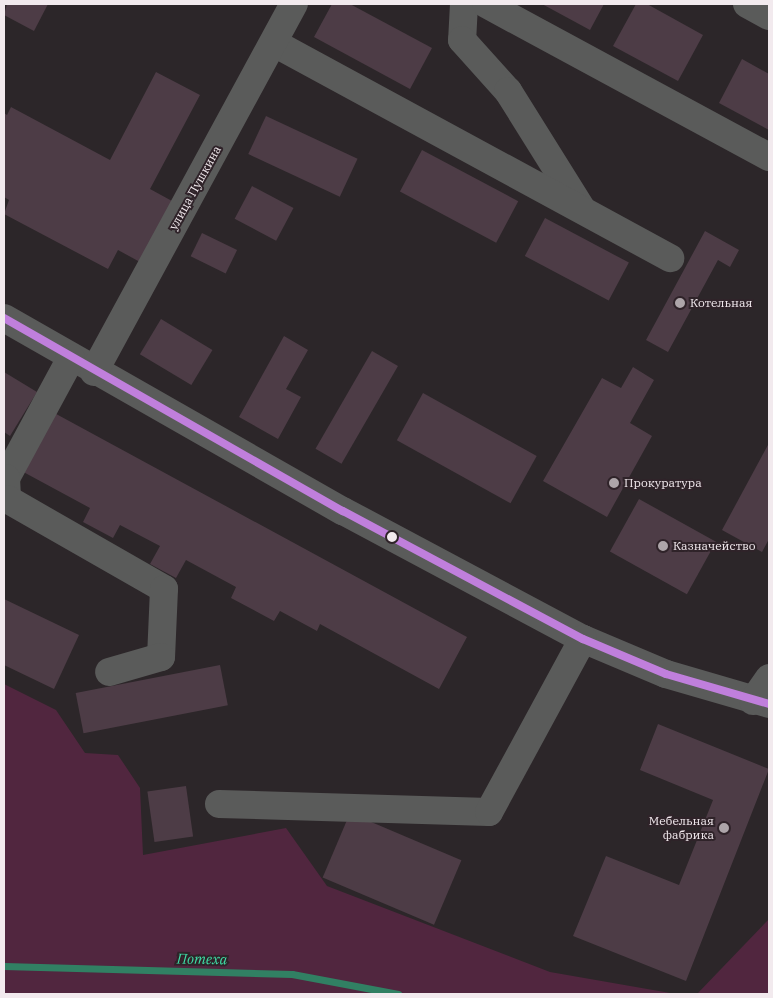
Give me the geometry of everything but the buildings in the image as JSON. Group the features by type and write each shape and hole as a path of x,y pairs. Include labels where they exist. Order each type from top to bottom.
{"street":[{"name":"улица Пушкина","path":"94,372 294,4"},
{"path":"464,4 462,40 508,91 581,208"},
{"path":"486,4 769,157"},
{"path":"747,4 769,16"},
{"path":"274,43 670,258"},
{"path":"4,318 94,372 343,511 583,639 666,674 761,703 769,678"},
{"path":"71,358 6,478 7,499 164,590 161,657 109,672"},
{"path":"219,804 488,812 583,639"}],"shaded area":[{"path":"4,684 56,710 85,753 118,755 140,788 143,855 286,828 327,886 550,972 676,994 4,994"},
{"path":"769,919 769,994 697,994"}],"waterway":[{"name":"Потеха","path":"4,966 292,974 398,994"}],"transit line":[{"path":"4,318 343,511 583,639 666,674 769,704"}],"place":[{"name":"Котельная","path":"680,303"},
{"name":"Прокуратура","path":"614,483"},
{"name":"Казначейство","path":"663,546"},
{"name":"Мебельная фабрика","path":"724,828"}]}
